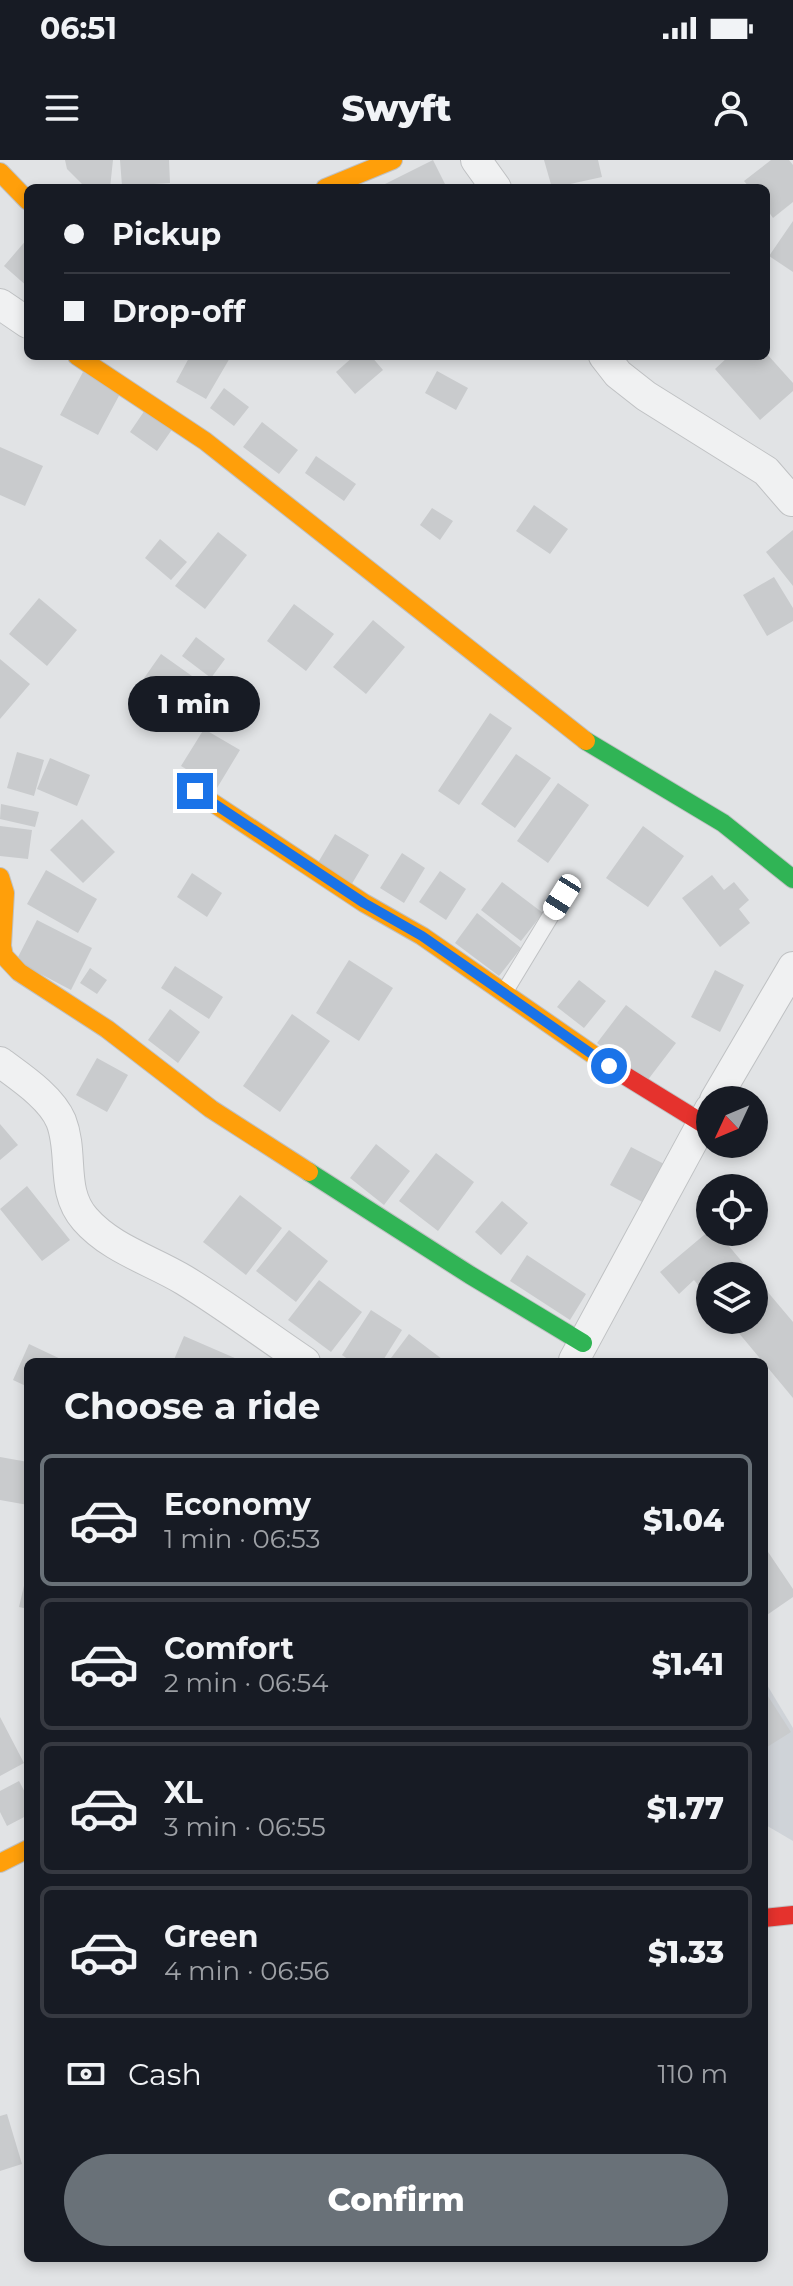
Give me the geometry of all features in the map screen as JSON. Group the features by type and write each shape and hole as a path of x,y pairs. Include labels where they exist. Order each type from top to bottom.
{"street":[{"path":"0,160 0,171 24,197"},
{"path":"335,184 393,160"},
{"path":"476,160 493,184"},
{"path":"0,304 24,320"},
{"path":"83,360 205,441 552,716 591,744 766,852 793,879"},
{"path":"607,360 618,374 646,396 766,471 792,501"},
{"path":"195,791 364,903 422,936 628,1079 696,1106"},
{"path":"0,877 5,893 2,946 4,956 19,972 107,1029 211,1109 470,1275 578,1353 696,1135"},
{"path":"724,1086 793,967"},
{"path":"0,1062 24,1080 60,1117 66,1136 71,1193 76,1207 87,1221 110,1240 183,1280 299,1358"},
{"path":"0,1863 24,1851"},
{"path":"768,1918 793,1915"}],"lane":[{"path":"504,992 562,897"}],"shaded area":[{"path":"768,1687 793,1728 793,1841 768,1826"}],"building":[{"path":"65,160 113,160 110,184 82,184 67,169"},
{"path":"120,160 169,160 170,183 122,184"},
{"path":"433,160 445,184 385,184"},
{"path":"544,160 598,160 602,177 570,184 551,184"},
{"path":"771,160 789,160 793,165 793,202 773,218 770,214 770,184 747,184 744,181"},
{"path":"793,221 793,272 770,255"},
{"path":"24,243 24,284 4,266"},
{"path":"770,357 793,383 793,391 760,420 715,369 725,360 770,360"},
{"path":"188,360 229,360 206,399 176,382"},
{"path":"350,360 374,360 383,370 355,394 336,372"},
{"path":"437,371 468,388 456,410 425,393"},
{"path":"83,372 121,392 98,435 60,415"},
{"path":"224,388 249,407 234,426 210,408"},
{"path":"145,410 173,428 157,451 130,432"},
{"path":"262,422 298,450 279,474 243,447"},
{"path":"0,447 43,466 25,506 0,495"},
{"path":"316,456 356,484 344,501 305,473"},
{"path":"534,505 568,529 550,554 516,531"},
{"path":"432,508 453,521 440,540 420,525"},
{"path":"793,530 793,586 766,552"},
{"path":"218,532 247,555 205,609 175,586"},
{"path":"160,539 187,562 171,580 145,558"},
{"path":"774,577 793,608 793,621 767,636 743,595"},
{"path":"39,598 77,630 47,666 9,634"},
{"path":"294,604 334,634 306,671 267,641"},
{"path":"373,620 405,647 366,694 333,667"},
{"path":"196,637 225,659 211,678 182,656"},
{"path":"161,654 192,676 173,703 142,681"},
{"path":"0,659 30,684 0,719"},
{"path":"490,713 512,728 459,805 438,791"},
{"path":"204,729 240,750 217,788 181,766"},
{"path":"17,752 44,760 34,796 7,788"},
{"path":"516,754 551,778 515,828 481,804"},
{"path":"50,758 90,775 77,806 37,789"},
{"path":"558,783 589,805 548,863 517,841"},
{"path":"1,804 39,812 35,827 0,819"},
{"path":"82,819 115,852 83,883 50,850"},
{"path":"0,826 32,830 28,859 0,856"},
{"path":"643,826 684,856 648,907 606,878"},
{"path":"335,834 369,855 350,887 316,866"},
{"path":"402,853 425,868 404,903 380,888"},
{"path":"46,870 97,899 78,933 27,904"},
{"path":"440,871 466,889 446,920 419,902"},
{"path":"192,873 222,893 207,917 177,897"},
{"path":"712,875 724,890 734,882 749,900 739,909 750,923 720,947 682,898"},
{"path":"502,882 543,913 521,941 481,910"},
{"path":"477,913 521,948 499,976 455,943"},
{"path":"37,920 92,948 71,990 16,961"},
{"path":"349,960 393,988 359,1041 316,1013"},
{"path":"175,966 223,997 209,1019 161,988"},
{"path":"90,968 107,980 97,994 80,983"},
{"path":"715,970 744,985 720,1032 691,1017"},
{"path":"579,980 606,1001 584,1028 557,1007"},
{"path":"626,1005 676,1043 647,1081 597,1043"},
{"path":"170,1009 200,1032 178,1063 148,1040"},
{"path":"292,1014 330,1041 280,1112 243,1086"},
{"path":"97,1058 128,1075 107,1112 76,1095"},
{"path":"0,1124 18,1145 0,1160"},
{"path":"376,1144 410,1171 384,1205 350,1178"},
{"path":"631,1147 668,1166 648,1205 610,1185"},
{"path":"436,1153 474,1182 438,1231 399,1201"},
{"path":"27,1186 70,1240 42,1261 0,1209"},
{"path":"240,1195 282,1228 246,1275 203,1242"},
{"path":"502,1201 528,1223 501,1255 475,1232"},
{"path":"289,1230 328,1261 296,1302 256,1271"},
{"path":"696,1242 696,1246 729,1246 742,1262 696,1262 696,1282 694,1280 679,1294 660,1272"},
{"path":"527,1255 586,1294 570,1320 510,1281"},
{"path":"319,1280 362,1312 331,1352 288,1320"},
{"path":"768,1292 793,1322 793,1398 768,1368 768,1358 760,1358 740,1334 768,1334"},
{"path":"371,1310 402,1330 384,1358 346,1358 342,1355"},
{"path":"409,1334 441,1358 391,1358"},
{"path":"184,1336 235,1358 175,1358"},
{"path":"29,1344 59,1358 24,1358 24,1385 13,1380"},
{"path":"0,1457 24,1461 24,1504 0,1500"},
{"path":"768,1552 793,1589 793,1597 768,1614"},
{"path":"24,1586 24,1608 19,1607"},
{"path":"768,1696 791,1732 768,1746"},
{"path":"0,1717 24,1763 0,1776"},
{"path":"19,1781 24,1790 24,1817 7,1826 0,1812 0,1791"},
{"path":"7,2114 22,2164 0,2171 0,2116"}],"traffic: fast":[{"path":"586,741 723,823 793,879"},
{"path":"309,1172 583,1343"}],"traffic: slow":[{"path":"335,184 393,160"},
{"path":"0,172 24,197"},
{"path":"83,360 205,441 586,741"},
{"path":"195,791 364,903 422,936 611,1067"},
{"path":"0,877 5,893 2,946 4,956 19,972 107,1029 211,1109 309,1172"},
{"path":"0,1863 24,1851"}],"traffic: jam":[{"path":"611,1067 696,1119"},
{"path":"768,1918 793,1915"}],"route":[{"path":"195,791 364,903 422,936 609,1066"}]}
